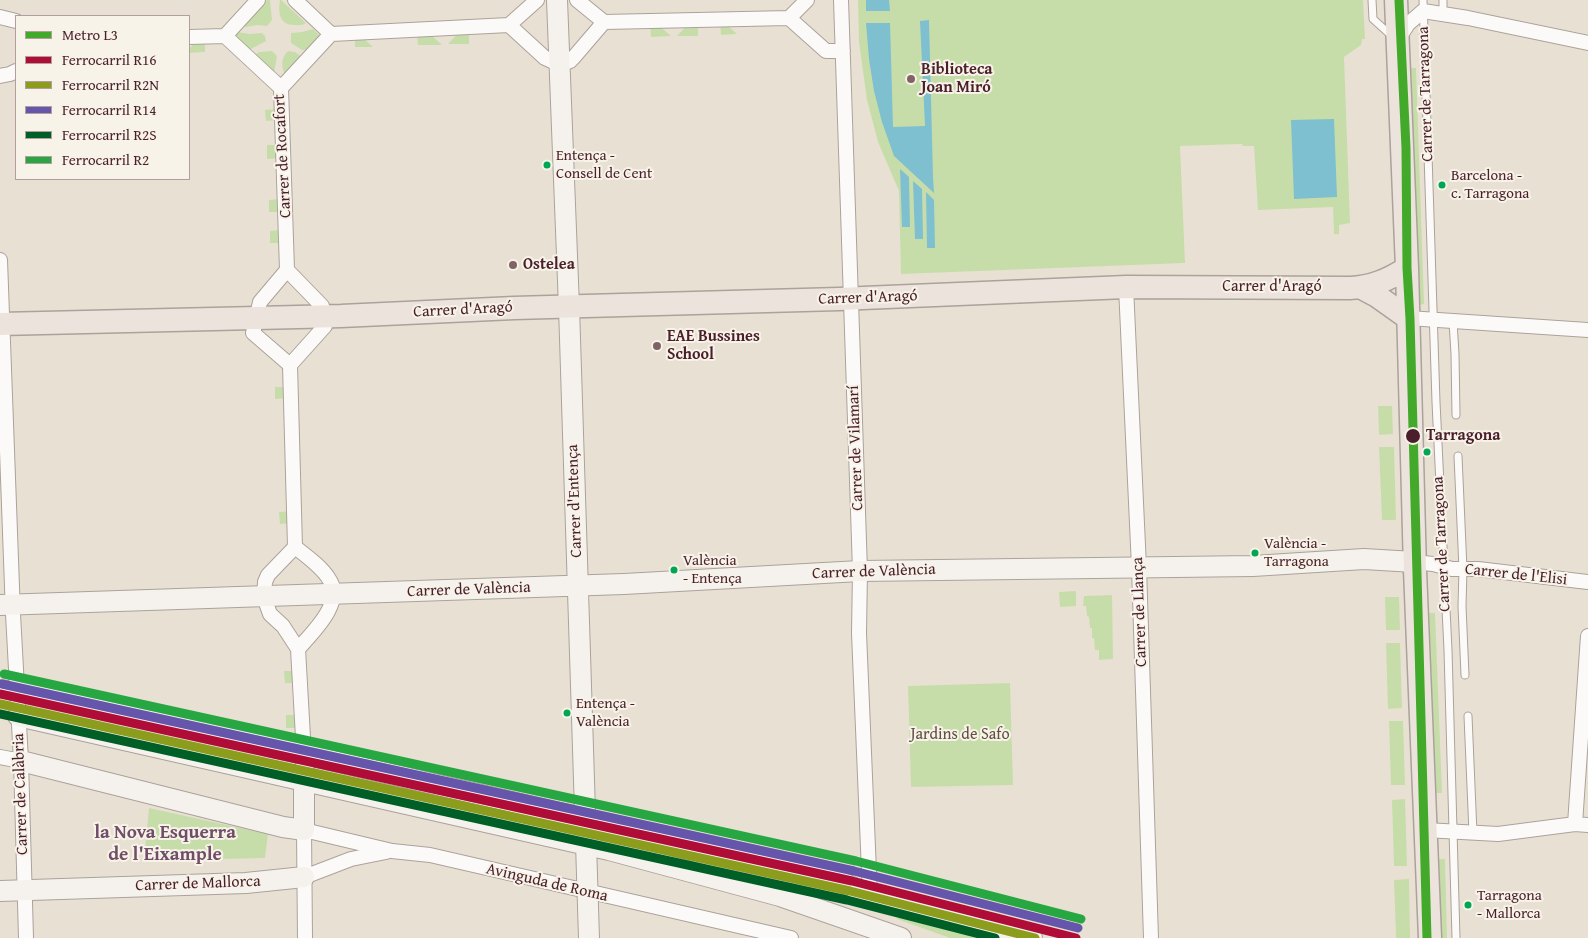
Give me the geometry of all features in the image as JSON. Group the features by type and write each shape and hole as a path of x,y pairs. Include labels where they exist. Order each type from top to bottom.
{"main road":[{"name":"Carrer de Tarragona","path":"1396,0 1408,318 1414,562 1430,938"},
{"name":"Carrer d'Aragó","path":"1,324 324,316 1126,287 1360,287 1375,285 1390,279 1406,268"},
{"path":"1360,287 1377,296 1408,318"}],"street":[{"path":"190,37 225,36 258,0"},
{"path":"281,88 331,34 509,25 537,0"},
{"name":"Carrer d'Entença","path":"557,0 567,61 563,163 589,938"},
{"path":"577,0 604,22 789,18 826,51 842,50"},
{"path":"789,18 807,0"},
{"name":"Carrer de Vilamarí","path":"841,0 860,570 859,633 870,896"},
{"path":"300,4 331,34"},
{"path":"1397,41 1423,6 1443,7 1588,43"},
{"path":"0,17 15,21"},
{"path":"509,25 545,58 567,61 604,22"},
{"name":"Carrer de Rocafort","path":"225,36 281,88 287,270"},
{"path":"0,76 15,72"},
{"name":"Carrer de Calàbria","path":"0,260 8,689 18,716 26,938"},
{"path":"290,365 253,333 260,302 287,270 322,306 325,326 290,365 295,547 264,582 267,605 298,649 304,755 305,938"},
{"name":"Carrer de Llança","path":"1126,287 1139,567 1152,938"},
{"path":"1408,318 1588,330"},
{"path":"295,547 330,580 333,594 332,606 298,649"},
{"name":"Carrer de València","path":"6,605 267,605 333,594 578,586 860,570 1253,566 1364,559 1414,562"},
{"name":"Carrer de l'Elisi","path":"1414,562 1452,569 1478,569 1588,582"},
{"path":"1425,830 1498,834 1581,825 1588,636"},
{"path":"8,689 52,696 741,854 836,879 870,896 956,920 1032,938"},
{"path":"18,716 586,846 780,896 872,933 901,938"},
{"path":"0,757 283,827 304,830"},
{"name":"Avinguda de Roma","path":"304,830 392,851 430,855 791,938"},
{"name":"Carrer de Mallorca","path":"0,891 246,883 304,877 351,859 392,851"},
{"path":"870,896 872,933"}],"lane":[{"path":"1372,0 1373,19 1397,41"},
{"name":"Carrer de Tarragona","path":"1423,6 1443,566 1448,650 1456,938"},
{"path":"1452,321 1455,354 1456,415"},
{"path":"1458,456 1465,676"},
{"path":"1468,716 1472,833"}],"green space":[{"path":"267,0 270,0 272,20 267,26 243,26"},
{"path":"280,0 306,23 299,25 285,23 282,20 279,9"},
{"path":"858,0 1363,0 1365,39 1362,39 1361,45 1344,57 1350,223 1339,225 1339,234 1334,234 1333,207 1258,210 1254,146 1243,146 1242,144 1180,146 1185,263 901,274 899,191 878,142 867,100 859,42"},
{"path":"720,22 724,22 737,34 721,35"},
{"path":"689,23 698,23 698,36 677,36"},
{"path":"650,24 657,24 671,36 651,37"},
{"path":"313,29 321,37 308,50 302,50 291,43 291,33"},
{"path":"460,31 469,31 469,44 448,44"},
{"path":"237,32 262,33 266,41 249,50 234,35"},
{"path":"428,32 442,45 418,45 417,33"},
{"path":"355,35 360,35 373,47 355,47"},
{"path":"197,40 205,40 205,52 190,53 190,48"},
{"path":"272,51 277,56 274,73 255,55 259,52"},
{"path":"288,51 295,52 302,57 285,75 282,62"},
{"path":"1411,68 1416,68 1424,304 1419,305"},
{"path":"278,109 278,120 266,121 265,110"},
{"path":"267,145 279,145 280,158 267,159"},
{"path":"281,199 282,212 269,212 269,200"},
{"path":"282,230 283,243 270,243 270,231"},
{"path":"275,387 288,387 288,398 275,399"},
{"path":"1378,406 1392,406 1393,434 1379,435"},
{"path":"1379,447 1394,447 1396,520 1382,520"},
{"path":"292,511 292,523 280,524 279,512"},
{"path":"1076,591 1076,606 1060,607 1059,592"},
{"path":"1112,595 1113,659 1099,660 1099,650 1095,650 1086,606 1083,606 1084,596"},
{"path":"1385,597 1399,597 1400,630 1386,630"},
{"path":"1429,613 1435,613 1442,793 1436,793"},
{"path":"1386,643 1400,643 1402,708 1388,709"},
{"path":"284,671 297,671 297,683 285,683"},
{"name":"Jardins de Safo","path":"1010,683 1013,785 911,787 908,686"},
{"path":"286,715 299,715 299,728 286,728"},
{"path":"1389,721 1403,721 1405,785 1391,785"},
{"path":"1405,799 1407,866 1394,866 1392,800"},
{"path":"149,808 268,834 265,858 144,861"},
{"path":"1439,859 1445,859 1447,938 1441,938"},
{"path":"1409,879 1410,938 1396,938 1394,880"},
{"path":"898,916 978,938 950,938 897,919"}],"water":[{"path":"866,0 889,0 890,11 866,11"},
{"path":"929,20 934,193 894,156 874,91 866,23 890,23 893,127 925,126 920,21"},
{"path":"1334,119 1337,197 1294,199 1291,120"},
{"path":"900,169 909,177 910,227 902,227"},
{"path":"913,181 922,189 923,239 915,239"},
{"path":"926,192 934,200 935,248 927,248"}],"metro line":[{"name":"L3","path":"1399,0 1406,148 1407,268 1427,938"}],"rail line":[{"name":"R2","path":"4,674 856,861 1081,919"},
{"name":"R14","path":"2,684 854,871 1078,928"},
{"name":"R16","path":"0,694 852,881 1076,938"},
{"name":"R2N","path":"0,704 850,891 1035,938"},
{"name":"R2S","path":"0,714 847,900 995,938"}],"place":[{"name":"Biblioteca Joan Miró","path":"911,79"},
{"name":"Entença - Consell de Cent","path":"547,165"},
{"name":"Barcelona - c. Tarragona","path":"1442,185"},
{"name":"Ostelea","path":"513,265"},
{"name":"EAE Bussines School","path":"657,346"},
{"name":"Tarragona","path":"1413,436"},
{"name":"València - Tarragona","path":"1255,553"},
{"name":"València - Entença","path":"674,570"},
{"name":"Entença - València","path":"567,713"},
{"name":"Tarragona - Mallorca","path":"1468,905"}],"district":[{"name":"la Nova Esquerra de l'Eixample","path":"165,844"}]}
